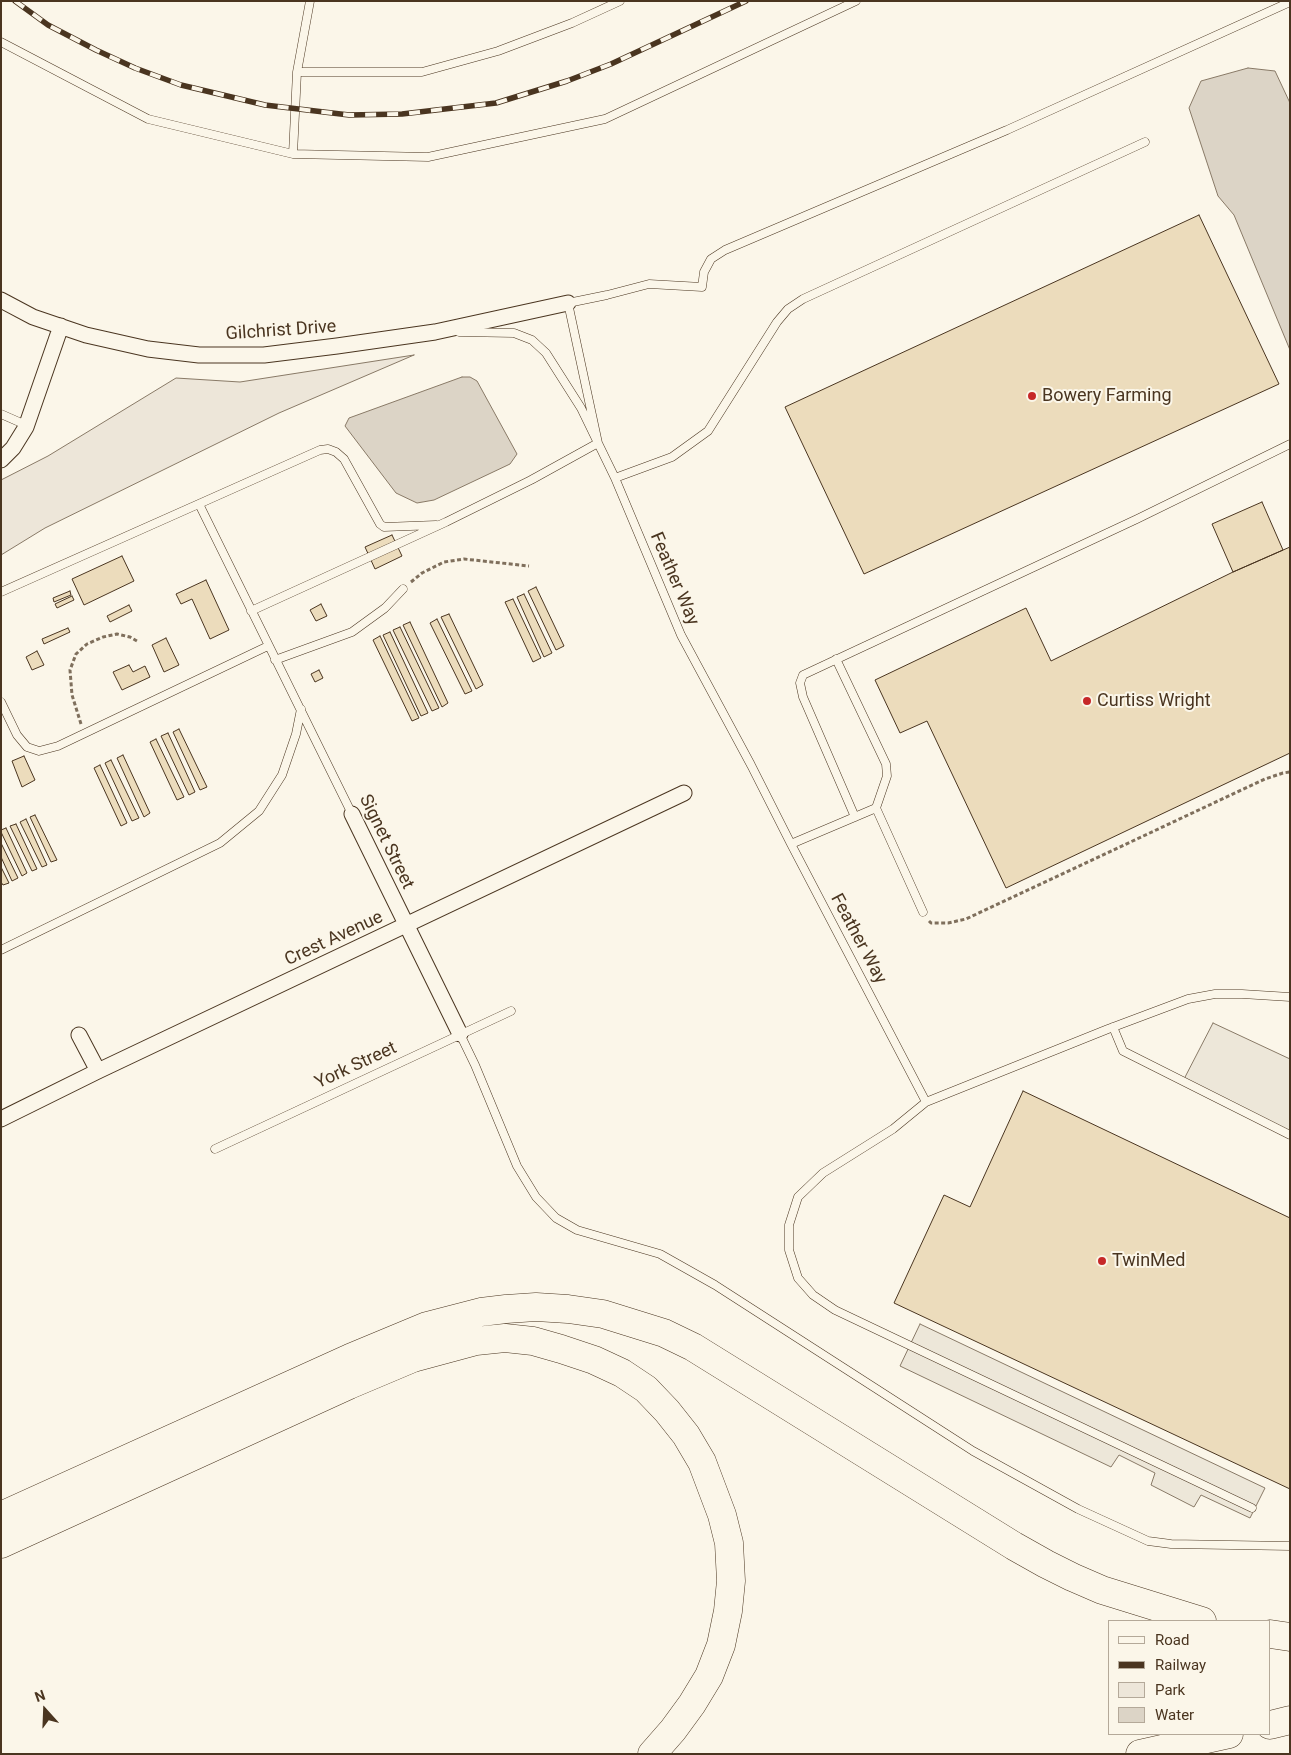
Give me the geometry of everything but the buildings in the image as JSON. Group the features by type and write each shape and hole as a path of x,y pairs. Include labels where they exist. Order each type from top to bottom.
{"highway":[{"path":"1,1516 350,1358 428,1326 481,1312 536,1307 568,1309 603,1314 664,1333 693,1347 1046,1564 1102,1590 1199,1620"},
{"path":"1,1544 348,1385 412,1358 476,1341 505,1338 533,1341 561,1349 594,1360 622,1373 646,1389 667,1411 686,1435 702,1462 722,1515 729,1543 731,1581 728,1612 721,1645 710,1676 673,1730 652,1754"},
{"path":"1271,1634 1290,1637"},
{"path":"1271,1725 1290,1720"},
{"path":"1140,1754 1225,1735"}],"street":[{"name":"Gilchrist Drive","path":"1,300 33,317 86,335 148,349 199,355 264,355 337,346 435,332 568,303"},
{"path":"1,460 13,448 26,425 62,326"},
{"name":"Crest Avenue","path":"1,1119 98,1071 684,793"},
{"name":"Signet Street","path":"352,814 460,1034"},
{"path":"79,1035 98,1071"}],"lane":[{"path":"292,154 298,72 310,1"},
{"path":"298,72 422,72 498,51 572,23 620,1"},
{"path":"1,42 148,119 292,154 428,157 605,119 856,1"},
{"path":"568,303 649,284 702,286 704,272 711,260 725,250 1007,130 1290,2"},
{"path":"615,478 672,457 708,431 777,322 788,309 803,299 1145,142"},
{"name":"Feather Way","path":"568,303 598,444"},
{"name":"Feather Way","path":"435,332 514,333 532,340 546,353 581,408 615,478 681,635 751,765 926,1102"},
{"path":"1,414 26,425"},
{"path":"251,611 441,525 598,444"},
{"path":"855,817 800,689 803,675 1137,519 1290,444"},
{"path":"1,592 320,450 328,449 336,452 344,459 384,528 441,525"},
{"name":"Signet Street","path":"199,504 352,814"},
{"path":"277,663 352,632 384,608 403,589"},
{"path":"1,702 17,735 27,748 39,751 58,746 268,646"},
{"path":"836,659 886,764 886,776 876,808 923,912"},
{"path":"1,950 220,844 259,811 282,775 296,734 301,709"},
{"path":"791,844 876,808"},
{"path":"1252,1508 835,1310 813,1295 798,1278 789,1250 789,1225 798,1197 823,1173 892,1129 926,1102 1188,999 1214,994 1290,997"},
{"name":"York Street","path":"215,1149 511,1011"},
{"path":"1113,1027 1123,1051 1290,1135"},
{"path":"460,1034 517,1166 536,1197 556,1218 577,1230 660,1254 715,1284 973,1451 1078,1509 1148,1541 1170,1544 1290,1546"}],"path":[{"path":"403,589 422,573 444,562 464,559 529,566"},
{"path":"84,734 72,695 70,670 76,654 87,644 103,637 117,634 130,636 137,641"},
{"path":"923,912 931,923 948,923 966,919 1265,779 1290,772"}],"green space":[{"path":"414,355 279,413 45,528 1,555 1,480 48,456 176,378 240,382"}],"shaded area":[{"path":"1213,1023 1290,1059 1290,1135 1183,1081"},
{"path":"920,1324 1265,1488 1250,1518 1201,1495 1194,1507 1151,1485 1155,1473 1119,1455 1111,1467 900,1366"}],"water":[{"path":"1248,68 1275,71 1290,103 1290,350 1234,215 1218,196 1189,108 1201,81"},
{"path":"462,377 470,377 477,381 517,454 510,464 434,500 417,503 396,493 345,426 349,418"}],"railway":[{"path":"15,1 48,25 96,50 135,68 181,85 265,105 349,115 402,114 496,103 567,81 611,64 746,1"}],"place":[{"name":"Bowery Farming","path":"1032,396"},
{"name":"Curtiss Wright","path":"1087,701"},
{"name":"TwinMed","path":"1102,1261"}]}
